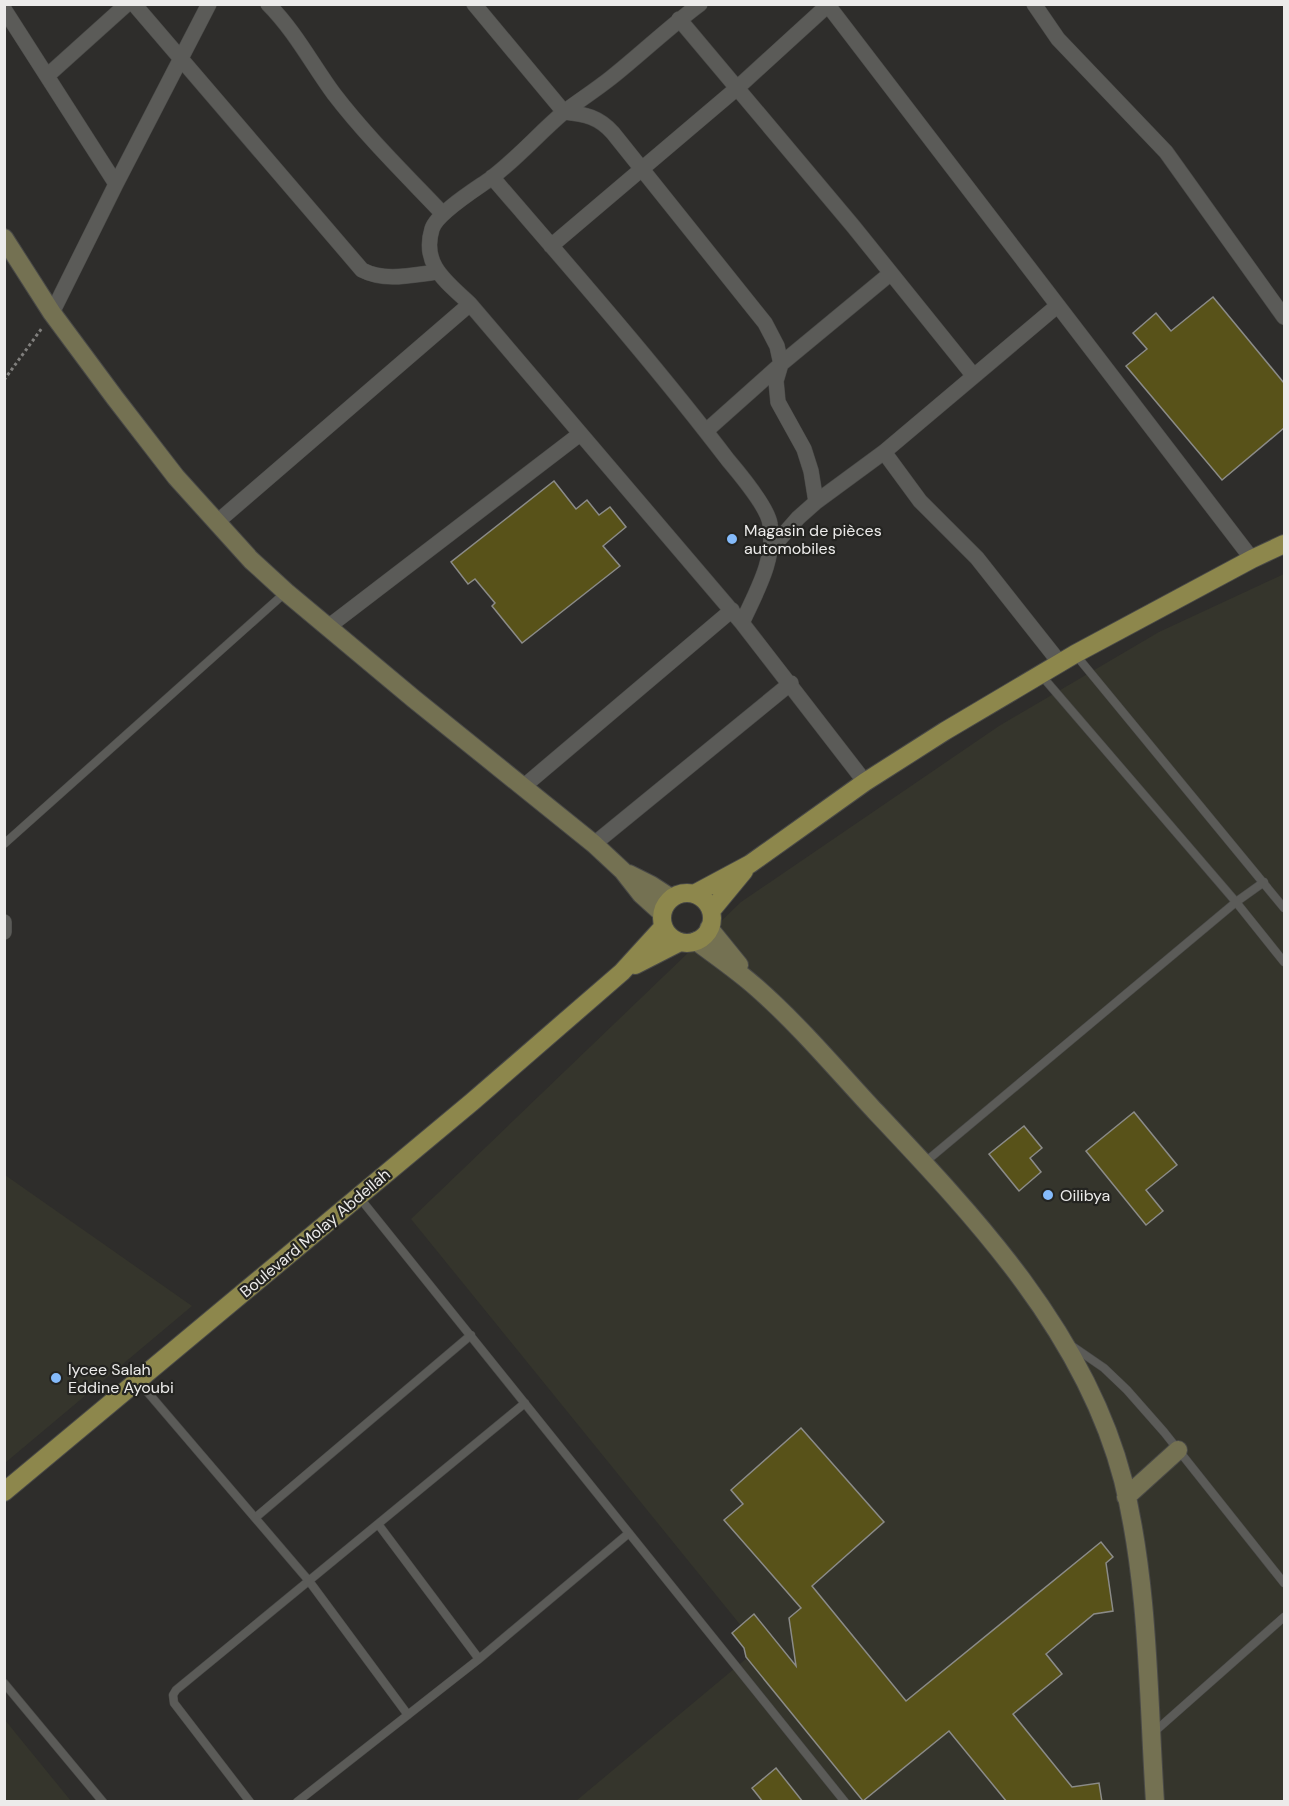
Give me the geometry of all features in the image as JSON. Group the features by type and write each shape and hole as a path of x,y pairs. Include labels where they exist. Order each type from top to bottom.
{"main road":[{"path":"4,238 52,313 176,477 251,560 328,627 594,844 623,871 651,885 666,913 667,934 688,942 756,988 807,1038 924,1163 1010,1264 1065,1341 1086,1379 1106,1427 1126,1497 1131,1517 1144,1619 1155,1802"},
{"path":"694,894 750,864 865,782 945,731 1067,659 1284,544"},
{"path":"622,972 706,934 710,920 750,864"},
{"path":"622,972 666,913 686,893 701,898 710,920 756,988"},
{"name":"Boulevard Molay Abdellah","path":"4,1492 472,1102 622,972"},
{"path":"1126,1497 1179,1450"}],"street":[{"path":"47,76 127,4"},
{"path":"134,4 362,270 374,276 387,278 437,272"},
{"path":"52,313 209,4"},
{"path":"268,4 307,51 333,93 443,214"},
{"path":"474,4 564,112 583,114 604,123 644,169 765,323 777,346 781,364 776,381 777,402 804,449 811,471 816,502"},
{"path":"700,4 679,19 612,77 564,112 492,177 443,214 432,227 431,262 437,272 470,304 732,610 865,782"},
{"path":"1034,4 1058,39 1166,152 1284,317"},
{"path":"551,246 736,89 827,5 1252,559"},
{"path":"4,9 116,184"},
{"path":"679,19 853,226 973,375"},
{"path":"492,177 706,430 742,478 770,521 770,550 762,581 742,623"},
{"path":"706,430 891,273"},
{"path":"216,523 470,304"},
{"path":"770,550 798,518 816,502 884,452 1057,306"},
{"path":"328,627 580,434"},
{"path":"884,452 920,501 976,558 1067,659"},
{"path":"523,787 732,610"},
{"path":"594,844 790,683"},
{"path":"4,922 4,932"}],"lane":[{"path":"4,844 286,592"},
{"path":"1067,659 1264,882 1284,908"},
{"path":"1040,675 1236,902 1284,962"},
{"path":"924,1163 1236,902 1264,882"},
{"path":"359,1196 845,1802"},
{"path":"255,1518 471,1335"},
{"path":"1065,1341 1104,1368 1127,1390 1179,1450 1284,1583"},
{"path":"138,1381 309,1581 408,1714"},
{"path":"250,1802 174,1703 173,1695 176,1690 525,1403"},
{"path":"378,1524 479,1659"},
{"path":"297,1802 479,1659 629,1533"},
{"path":"1151,1735 1284,1617"},
{"path":"4,1683 103,1802"}],"path":[{"path":"4,380 52,313"}],"shaded area":[{"path":"1284,574 1284,1801 576,1801 759,1648 411,1219 741,902 999,726 1159,632"},
{"name":"lycee Salah Eddine Ayoubi","path":"5,1175 192,1306 5,1463"},
{"path":"5,1720 71,1801 5,1801"}],"building":[{"path":"1213,297 1284,383 1284,428 1222,480 1126,366 1147,349 1133,333 1156,313 1171,331"},
{"path":"554,481 576,509 587,500 599,515 610,507 626,527 603,546 620,566 522,643 492,606 495,603 475,579 468,584 451,562"},
{"path":"1134,1112 1177,1165 1146,1190 1163,1211 1146,1225 1086,1151"},
{"path":"1024,1126 1042,1148 1030,1158 1041,1172 1019,1191 989,1154"},
{"path":"801,1428 884,1522 812,1586 906,1701 1101,1542 1113,1557 1106,1563 1113,1611 1094,1614 1046,1654 1062,1674 1013,1714 1072,1787 1099,1783 1102,1802 1007,1802 949,1731 863,1801 746,1657 744,1648 732,1633 754,1614 796,1666 789,1618 801,1608 724,1520 743,1504 731,1490"},
{"path":"776,1768 803,1802 763,1802 752,1788"}],"place":[{"name":"Magasin de pièces automobiles","path":"732,539"},
{"name":"Oilibya","path":"1048,1195"},
{"name":"lycee Salah Eddine Ayoubi","path":"56,1378"}]}
